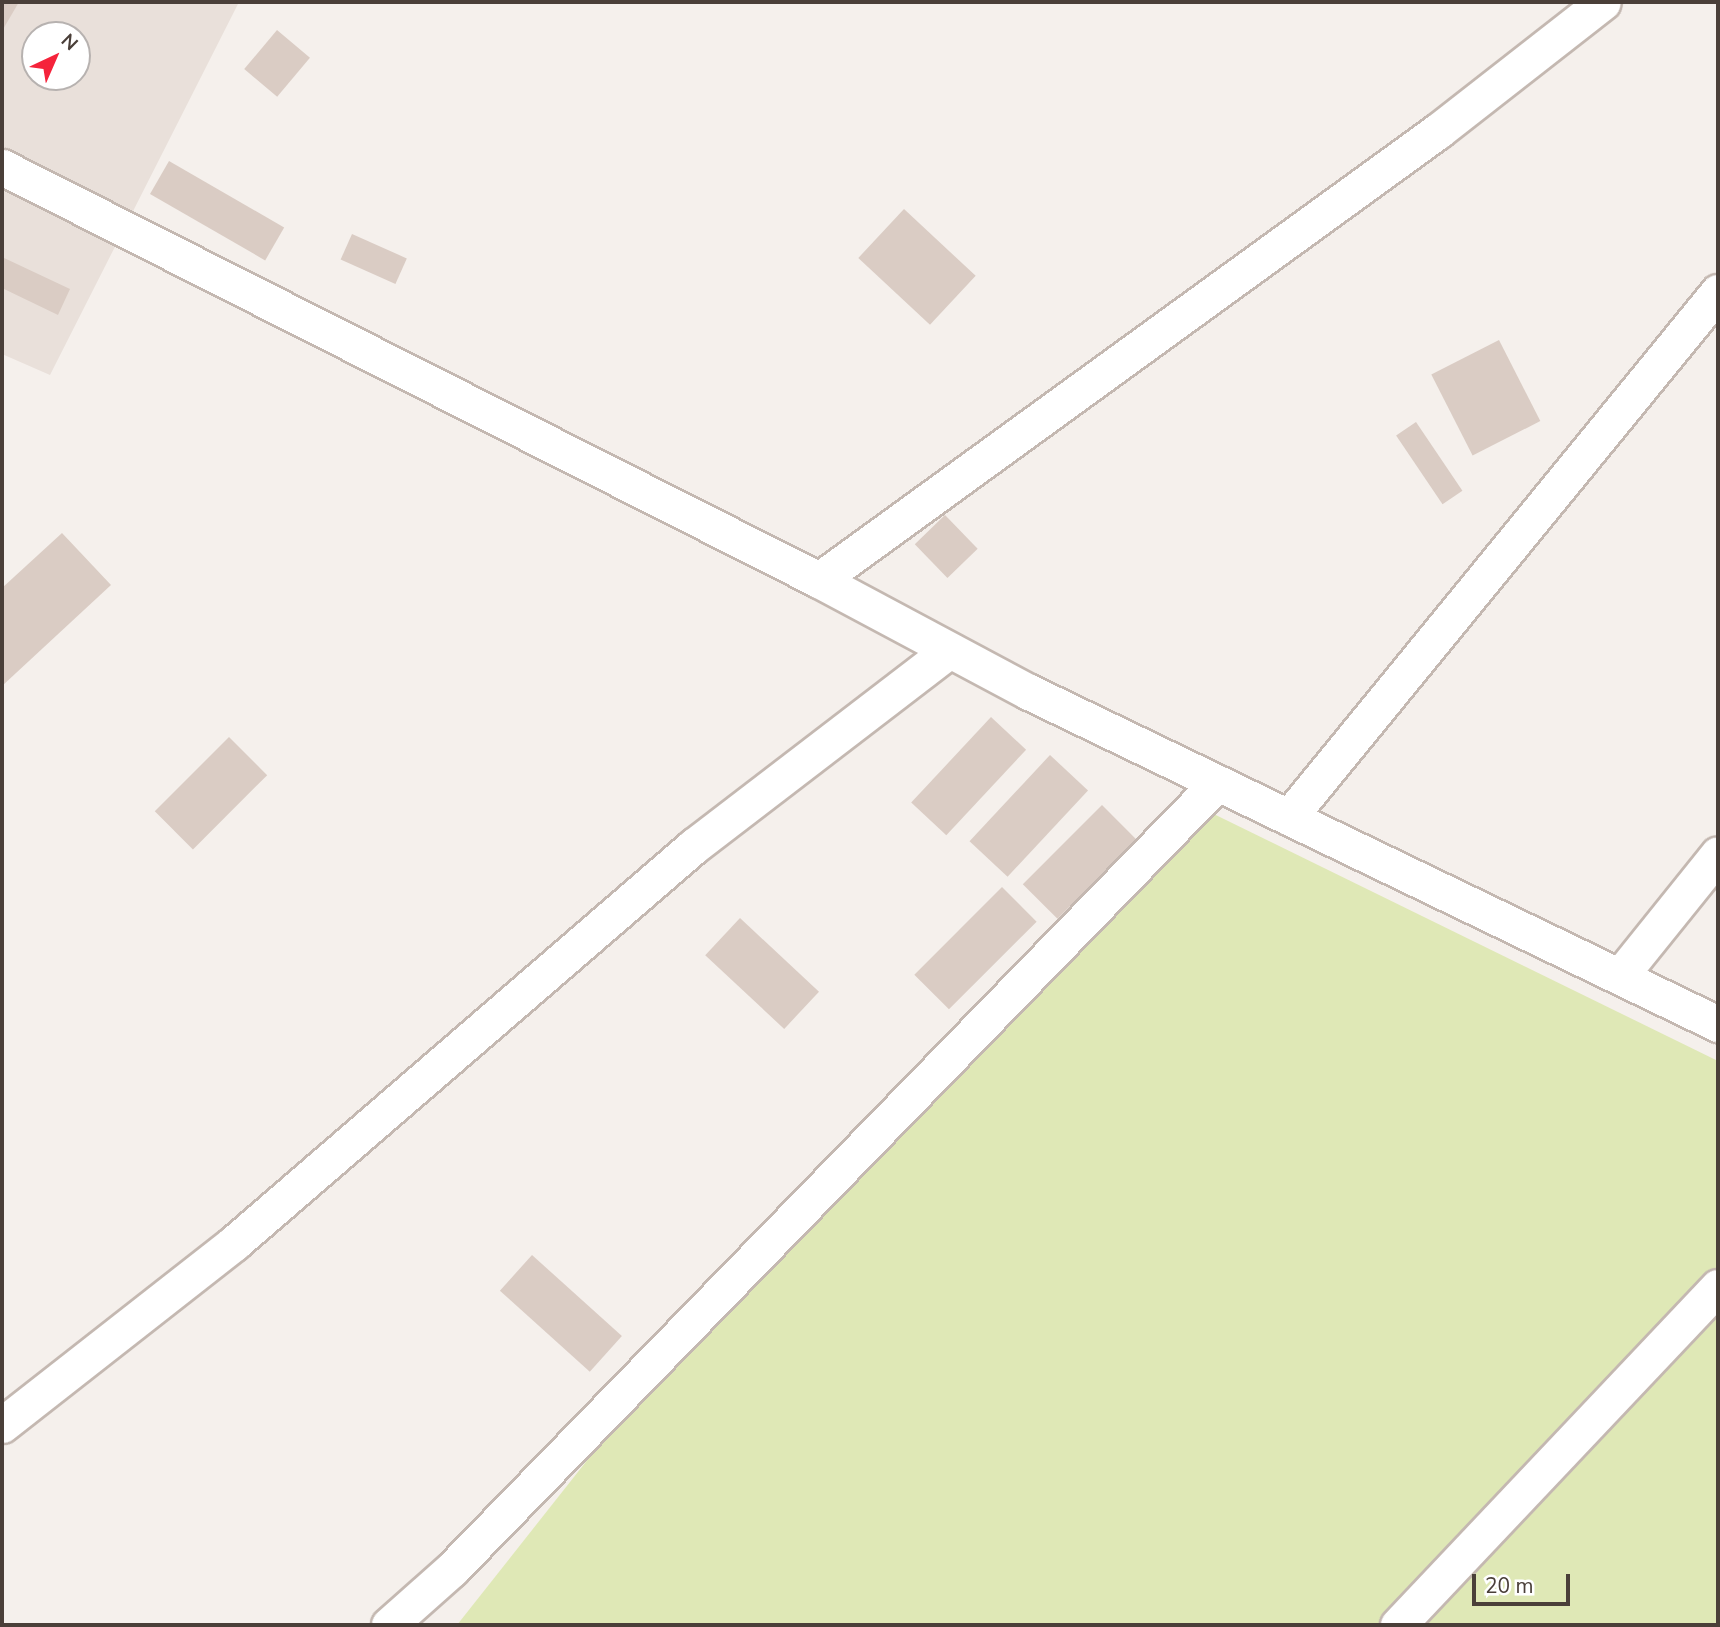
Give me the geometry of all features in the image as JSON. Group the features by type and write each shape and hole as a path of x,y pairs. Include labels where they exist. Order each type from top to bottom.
{"street":[{"path":"819,580 1438,131 1603,2"},
{"path":"2,167 819,580 948,651 1718,1024"},
{"path":"1289,817 1718,292"},
{"path":"2,1424 234,1243 694,846 948,651"},
{"path":"389,1625 450,1570 1217,783"},
{"path":"1620,976 1718,854"},
{"path":"1398,1625 1718,1287"}],"shaded area":[{"path":"2,2 239,2 50,375 2,354"}],"green space":[{"path":"1181,798 1718,1061 1718,1625 457,1625 732,1277"}],"building":[{"path":"2,2 19,2 2,31"},
{"path":"277,30 310,58 277,97 244,69"},
{"path":"169,161 284,228 265,260 150,194"},
{"path":"904,209 976,276 930,325 858,258"},
{"path":"352,234 407,258 395,284 341,260"},
{"path":"2,257 70,289 58,315 2,288"},
{"path":"1499,340 1540,421 1473,456 1431,375"},
{"path":"1416,422 1462,491 1443,504 1396,435"},
{"path":"945,515 978,549 947,578 915,544"},
{"path":"62,533 111,585 2,686 2,588"},
{"path":"991,717 1026,750 946,835 911,803"},
{"path":"229,737 267,775 193,849 155,811"},
{"path":"1050,755 1088,790 1008,877 970,841"},
{"path":"1102,805 1137,840 1057,919 1023,884"},
{"path":"1002,887 1037,922 949,1009 914,975"},
{"path":"740,918 819,992 784,1029 705,955"},
{"path":"532,1255 622,1336 590,1372 500,1291"}]}
